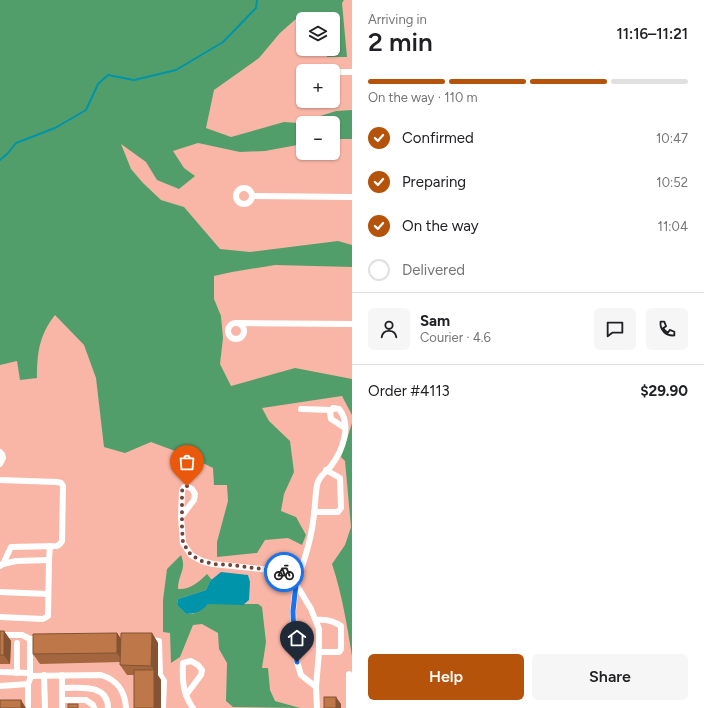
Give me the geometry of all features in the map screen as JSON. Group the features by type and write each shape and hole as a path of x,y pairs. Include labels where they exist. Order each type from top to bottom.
{"street":[{"path":"340,72 352,72"},
{"path":"252,196 352,197"},
{"path":"240,323 352,324"},
{"path":"301,409 338,409 344,415 346,422 343,445 331,466 322,474 317,484 307,552 296,584 293,611 294,641 297,662 301,675 316,687"},
{"path":"332,410 330,415 331,419 346,428"},
{"path":"0,452 3,458 0,464"},
{"path":"314,512 338,512 341,508 340,478 326,470"},
{"path":"0,480 57,482 61,483 62,486 62,541 60,544 57,546 11,547 2,565"},
{"path":"181,516 183,543 191,555 202,561 213,564 281,571 290,575 311,609 319,629 316,687 317,708"},
{"path":"0,618 43,619 48,616 50,546"},
{"path":"2,565 16,561 49,560"},
{"path":"0,592 48,594"},
{"path":"316,620 322,619 336,622 341,626 341,650 339,652 319,652"},
{"path":"0,635 22,635 30,639 45,639"},
{"path":"28,708 30,639"},
{"path":"145,640 160,641 160,675 164,681 163,708"},
{"path":"17,643 17,673"},
{"path":"186,695 201,674 202,670 198,665 191,661 183,664 182,677 186,695 193,708"},
{"path":"0,672 44,675 101,675 110,678 118,684 126,701 126,708"},
{"path":"349,674 349,708"},
{"path":"44,675 44,708"},
{"path":"62,675 62,708"},
{"path":"0,686 28,684"},
{"path":"62,688 92,688 105,696 108,702 108,708"},
{"path":"62,700 86,700 93,705 94,708"}],"green space":[{"path":"0,0 344,0 342,3 347,57 327,56 340,56 340,12 296,12 296,19 280,33 259,58 214,90 206,128 231,137 284,122 296,123 296,145 265,151 240,152 198,143 173,151 184,168 195,176 179,189 157,180 146,162 121,144 131,169 143,183 161,200 184,207 220,249 250,252 338,241 352,245 352,267 275,265 214,276 214,299 221,316 223,338 220,364 231,386 295,368 352,379 352,415 342,396 262,408 269,421 290,441 294,472 284,494 281,511 296,517 306,535 302,545 288,538 265,540 257,553 217,557 217,542 228,501 227,485 214,485 213,468 191,457 151,442 125,453 104,447 96,378 84,345 55,315 42,337 38,353 37,378 20,380 17,361 0,365"},
{"path":"352,110 352,139 340,139 340,116 320,116 336,111"},
{"path":"352,423 352,656 336,575 332,564 345,545 351,527 345,461 341,457"},
{"path":"181,555 183,560 183,568 178,589 190,587 207,574 212,580 210,581 206,590 178,599 177,605 186,614 193,614 208,604 258,604 262,607 266,642 262,668 268,668 270,690 275,701 300,708 233,707 226,701 227,663 219,649 218,633 202,624 193,625 180,657 171,663 170,633 163,632 163,600 167,569"}],"water":[{"path":"221,572 248,575 250,582 249,600 243,605 208,604 198,612 186,614 177,605 178,599 206,590 210,581"}],"building":[{"path":"0,631 4,631 4,655 0,655"},
{"path":"117,633 117,653 33,654 33,634"},
{"path":"121,633 152,633 151,666 120,665"},
{"path":"134,670 154,670 154,708 134,708"},
{"path":"324,697 336,697 336,708 324,708"},
{"path":"0,700 21,700 21,708 0,708"},
{"path":"68,704 78,704 78,708 68,708"}],"waterway":[{"path":"0,160 16,143 55,128 86,110 98,84 108,75 134,80 176,70 223,42 256,8 257,0"}],"way so far":[{"path":"187,486 184,487 182,491 182,528 183,543 191,555 202,561 213,564 284,572"}],"route":[{"path":"284,572 290,575 296,584 293,611 294,641 297,662"}]}
